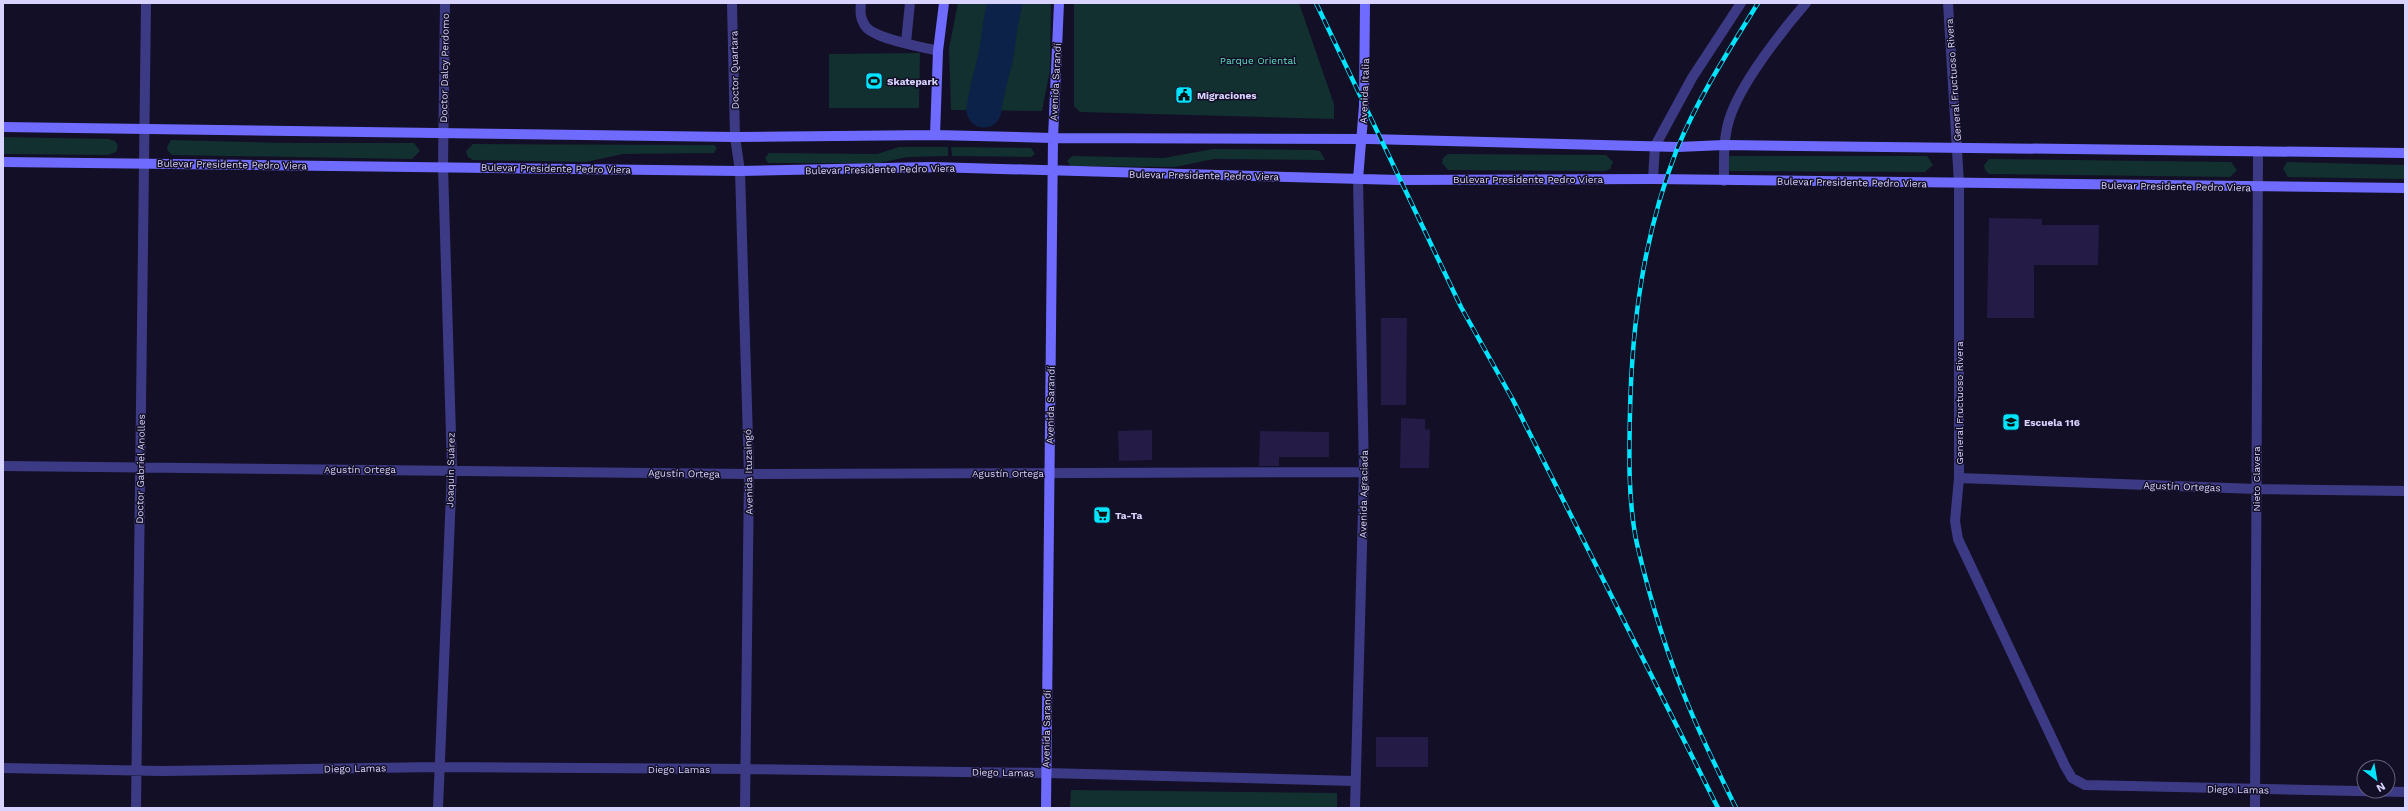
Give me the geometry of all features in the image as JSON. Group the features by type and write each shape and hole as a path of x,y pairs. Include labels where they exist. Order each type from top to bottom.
{"street":[{"name":"Doctor Gabriel Anolles","path":"136,808 146,3"},
{"name":"Doctor Dalcy Perdomo","path":"443,133 445,3"},
{"name":"Doctor Quartara","path":"732,3 735,137"},
{"path":"861,3 860,15 867,28 884,37 938,51"},
{"path":"906,42 910,3"},
{"path":"935,135 938,51 944,3"},
{"name":"Avenida Sarandí","path":"1046,808 1052,171 1059,3"},
{"name":"Avenida Italia","path":"1358,179 1364,106 1365,3"},
{"path":"1653,179 1655,146 1692,78 1741,3"},
{"path":"1724,181 1724,145 1729,120 1739,98 1780,33 1806,3"},
{"name":"General Fructuoso Rivera","path":"1948,3 1959,184 1959,478 1955,521 1958,539 2072,778"},
{"path":"3,127 735,137 935,135 1053,138 1362,139 1655,146 1724,145 1958,149 2405,152"},
{"name":"Joaquín Suárez","path":"438,808 438,767 452,469 443,133"},
{"name":"Avenida Ituzaingó","path":"735,137 740,171 749,474 746,808"},
{"name":"Nieto Clavera","path":"2255,808 2258,151"},
{"name":"Bulevar Presidente Pedro Viera","path":"3,162 740,171 932,167 1358,179 1653,179 1959,184 2405,188"},
{"name":"Avenida Agraciada","path":"1355,808 1364,472 1358,179"},
{"name":"Agustín Ortega","path":"3,466 452,469 749,474 1364,472"},
{"name":"Agustín Ortegas","path":"1959,478 2256,489 2405,491"},
{"name":"Diego Lamas","path":"3,768 137,770 438,767 746,769 1046,773 1355,781"},
{"name":"Diego Lamas","path":"2072,778 2085,785 2405,792"}],"green space":[{"path":"958,3 1051,3 1050,70 1042,111 951,110 949,48"},
{"name":"Parque Oriental","path":"1074,3 1299,3 1334,104 1334,119 1080,112 1074,106"},
{"name":"Skatepark","path":"920,53 919,108 829,108 829,54"},
{"path":"3,137 108,139 115,141 118,146 116,152 108,155 3,154"},
{"path":"171,140 288,143 414,143 420,151 412,159 172,155 168,151 167,147"},
{"path":"473,144 714,145 717,148 714,153 623,154 586,162 473,160 468,157 466,151"},
{"path":"899,147 948,147 948,156 907,157 879,163 768,163 765,158 769,153 877,154"},
{"path":"951,147 1031,148 1035,154 1031,157 952,156"},
{"path":"1213,149 1313,150 1320,151 1325,160 1214,159 1175,167 1071,166 1067,161 1072,156 1164,158"},
{"path":"1448,154 1606,155 1613,162 1610,169 1605,171 1448,170 1442,163 1443,158"},
{"path":"1729,156 1927,156 1933,165 1925,172 1730,171 1725,167 1726,159"},
{"path":"1989,159 2231,162 2237,170 2230,177 1989,174 1985,170 1984,165"},
{"path":"2287,162 2405,165 2405,179 2288,177 2283,169"},
{"path":"1071,790 1337,793 1337,808 1070,808"}],"building":[{"path":"1989,218 2042,219 2042,225 2099,225 2098,265 2034,265 2034,318 1987,318"},
{"path":"1381,318 1407,318 1406,405 1381,405"},
{"path":"1401,418 1425,419 1425,429 1430,430 1429,468 1400,468"},
{"path":"1152,430 1152,460 1119,461 1118,431"},
{"path":"1260,431 1329,432 1329,457 1279,457 1279,466 1259,466"},
{"path":"1376,737 1428,737 1428,767 1376,767"}],"waterway":[{"path":"984,110 1005,3"}],"railway":[{"path":"1316,3 1461,307 1513,400 1718,808"},
{"path":"1736,808 1700,732 1681,687 1666,647 1637,544 1632,512 1629,462 1630,412 1634,344 1642,278 1656,213 1666,181 1677,149 1694,111 1714,74 1758,3"}],"place":[{"name":"Skatepark","path":"874,81"},
{"name":"Migraciones","path":"1184,95"},
{"name":"Escuela 116","path":"2011,422"},
{"name":"Ta-Ta","path":"1102,515"}]}
